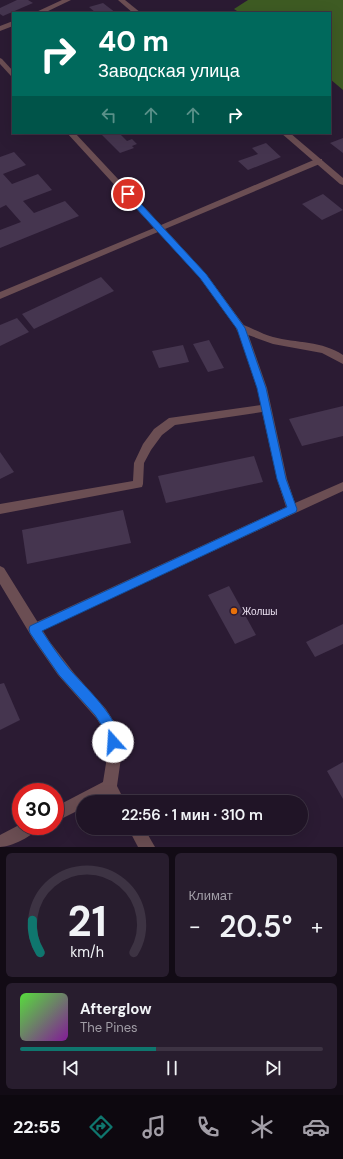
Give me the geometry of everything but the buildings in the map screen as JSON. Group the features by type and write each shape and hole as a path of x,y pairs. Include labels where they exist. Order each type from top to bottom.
{"street":[{"path":"40,12 68,0"},
{"path":"121,0 136,12"},
{"path":"0,29 12,23"},
{"path":"285,134 343,182"},
{"path":"241,328 258,337 293,345 320,348 335,354 343,360"},
{"path":"0,572 34,629 63,671 99,711 111,730 116,754 109,787 114,795"},
{"path":"64,810 109,787"},
{"path":"0,843 15,835"},
{"path":"139,835 147,847"}],"lane":[{"path":"0,60 11,73 0,75"},
{"path":"72,134 203,276 241,328 262,388 282,479 292,509"},
{"path":"0,296 319,161"},
{"path":"0,509 138,484 139,463 158,432 173,421 266,408"},
{"path":"34,629 343,486"}],"green space":[{"path":"248,0 343,0 343,90 331,80 331,12 238,12 234,9"}],"place":[{"name":"Жолшы","path":"234,611"}],"route":[{"path":"113,742 111,730 99,711 63,671 34,629 292,509 282,479 262,388 241,328 203,276 128,194"}]}
